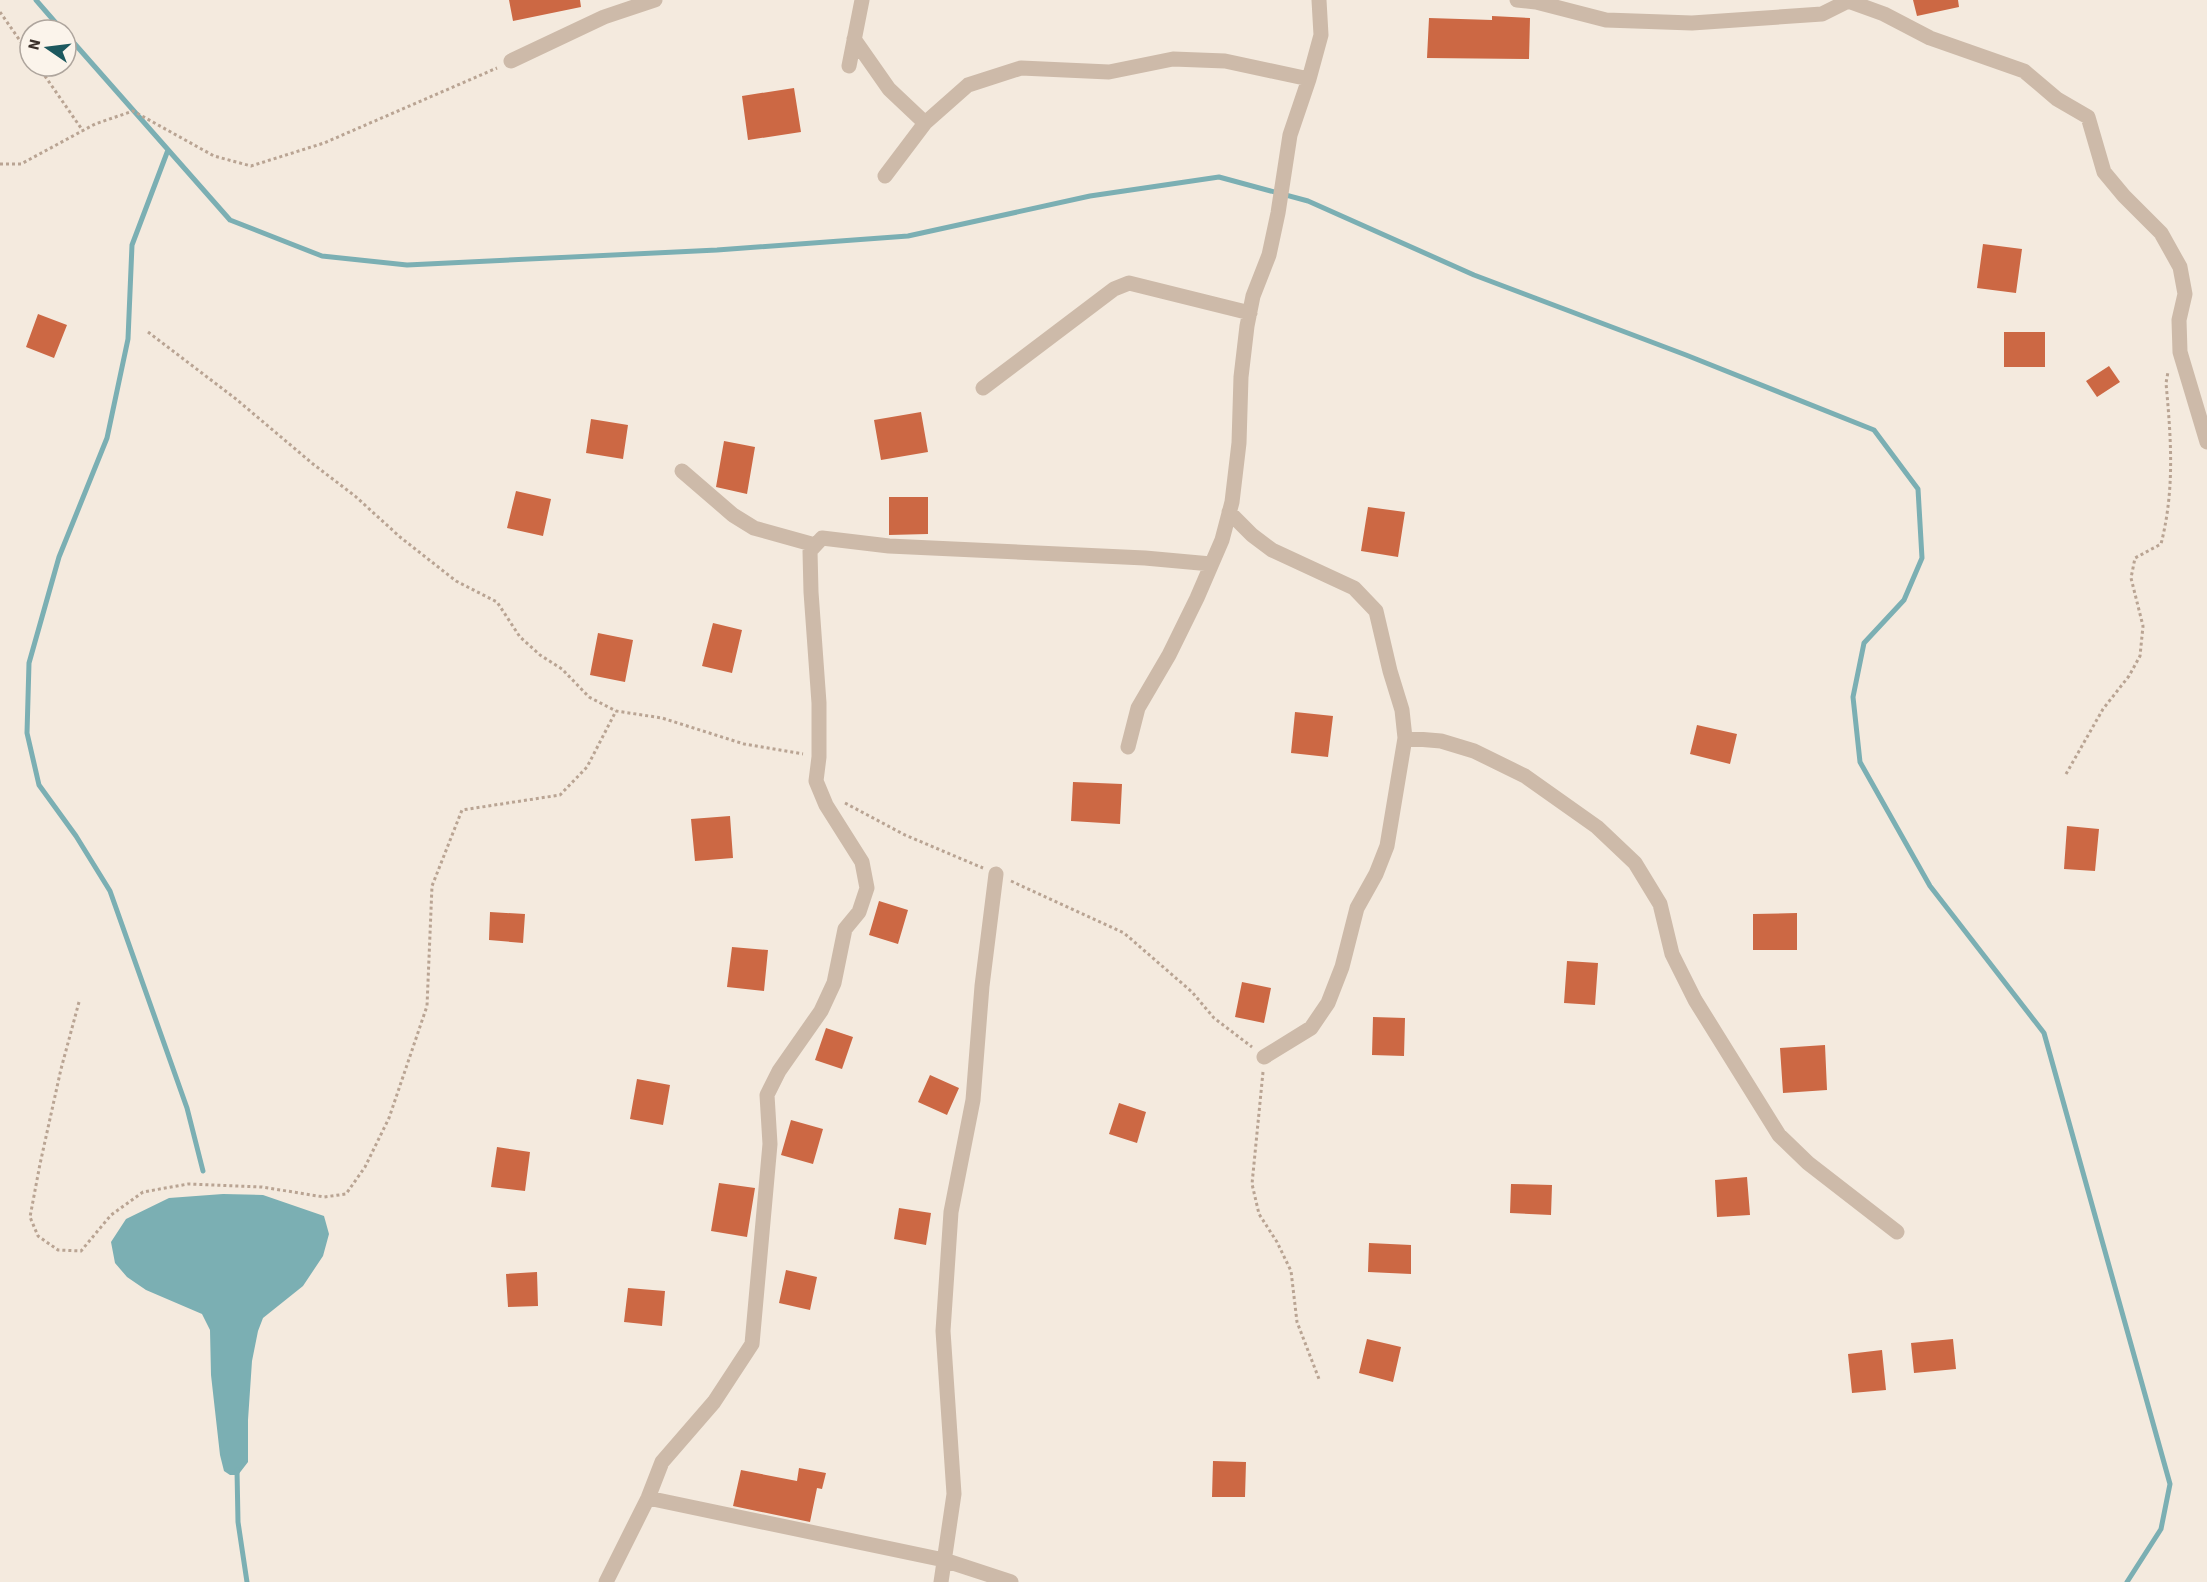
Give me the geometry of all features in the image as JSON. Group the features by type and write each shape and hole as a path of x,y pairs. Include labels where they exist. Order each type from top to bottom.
{"street":[{"path":"511,62 604,16 655,0"},
{"path":"849,66 862,0"},
{"path":"1128,747 1138,708 1169,655 1222,540 1229,512 1239,443 1241,377 1253,296 1269,255 1290,135 1321,35 1319,0"},
{"path":"1517,0 1536,2 1606,20 1692,23 1822,14 1848,1 1884,14 1930,38 2024,71 2057,99 2088,117 2104,172 2161,233 2180,267 2185,294 2179,320 2180,352 2207,442"},
{"path":"854,39 890,89 925,123"},
{"path":"885,176 925,123 968,85 1021,68 1109,72 1173,59 1226,61 1309,79"},
{"path":"983,388 1114,289 1129,283 1250,313"},
{"path":"682,471 733,515 754,528 815,545"},
{"path":"1229,512 1252,535 1272,550 1354,588 1376,611 1402,710 1405,738 1388,846 1357,908 1342,968 1328,1003 1311,1028 1264,1057"},
{"path":"606,1582 648,1498 662,1462 714,1402 753,1344 770,1144 767,1095 779,1071 821,1011 834,983 844,929 859,912 867,888 862,862 826,805 816,781 819,757 819,704 810,550 822,538 889,546 1145,558 1211,564"},
{"path":"1405,738 1441,741 1474,751 1525,776 1597,827 1635,863 1660,904 1672,954 1695,1000 1779,1136 1808,1163 1897,1232"},
{"path":"941,1582 954,1494 943,1331 951,1212 973,1100 982,986 996,874"},
{"path":"648,1498 944,1560 1011,1582"}],"path":[{"path":"0,12 18,38"},
{"path":"0,164 21,164 83,131 134,111 214,156 251,166 324,143 511,62"},
{"path":"46,78 83,131"},
{"path":"148,332 236,399 456,581 497,602 520,637 540,655 562,669 589,697 616,711 662,718 744,744 819,757"},
{"path":"2066,774 2103,709 2129,676 2140,656 2143,626 2131,578 2135,558 2161,544 2168,517 2172,452 2166,383 2170,362"},
{"path":"79,1002 61,1069 30,1218 38,1236 58,1250 81,1251 111,1215 143,1192 188,1184 262,1187 324,1197 346,1194 365,1167 389,1118 428,1006 432,886 462,810 560,795 587,767 616,711"},
{"path":"820,790 905,835 1124,933 1192,992 1214,1018 1264,1057 1263,1087 1252,1184 1259,1214 1277,1242 1291,1271 1297,1322 1319,1379"}],"water":[{"path":"223,1194 263,1195 324,1216 329,1234 323,1256 303,1286 263,1318 258,1331 252,1361 248,1462 238,1475 230,1475 224,1471 220,1455 211,1375 210,1330 202,1314 146,1290 127,1277 115,1263 111,1242 126,1219 169,1198"}],"building":[{"path":"509,0 580,0 581,7 513,21"},
{"path":"1913,0 1958,0 1959,7 1917,16"},
{"path":"1492,16 1530,18 1529,59 1427,58 1429,18 1492,20"},
{"path":"794,88 801,132 748,140 742,96"},
{"path":"1983,244 2022,249 2016,293 1977,288"},
{"path":"38,314 67,325 54,358 26,347"},
{"path":"2004,332 2045,332 2045,367 2004,367"},
{"path":"2109,366 2120,382 2097,397 2086,381"},
{"path":"921,412 928,452 881,460 874,420"},
{"path":"591,419 628,425 623,459 586,453"},
{"path":"724,441 755,447 747,494 716,487"},
{"path":"516,491 551,499 543,536 507,528"},
{"path":"889,497 928,497 928,534 889,535"},
{"path":"1368,507 1405,512 1398,557 1361,551"},
{"path":"713,623 742,630 732,673 702,666"},
{"path":"598,633 633,640 625,682 590,675"},
{"path":"1295,712 1333,716 1328,757 1291,753"},
{"path":"1697,725 1737,734 1730,764 1690,754"},
{"path":"1073,782 1122,784 1120,824 1071,821"},
{"path":"730,816 733,858 695,861 691,819"},
{"path":"2067,826 2099,829 2095,871 2064,869"},
{"path":"879,901 908,910 898,944 869,935"},
{"path":"490,912 525,914 523,943 489,940"},
{"path":"1797,913 1797,950 1753,950 1753,914"},
{"path":"732,947 768,950 764,991 727,987"},
{"path":"1567,961 1598,963 1595,1005 1564,1003"},
{"path":"1242,982 1271,988 1264,1023 1235,1017"},
{"path":"1373,1017 1405,1018 1404,1056 1372,1055"},
{"path":"826,1028 853,1037 842,1069 815,1060"},
{"path":"1825,1045 1827,1090 1783,1093 1780,1048"},
{"path":"930,1075 959,1088 947,1115 918,1102"},
{"path":"637,1079 670,1085 663,1125 630,1119"},
{"path":"1119,1103 1146,1112 1137,1143 1109,1134"},
{"path":"791,1120 823,1129 813,1164 781,1155"},
{"path":"497,1147 530,1152 525,1191 491,1187"},
{"path":"1747,1177 1750,1215 1717,1217 1715,1180"},
{"path":"719,1183 755,1188 747,1237 711,1231"},
{"path":"1511,1184 1552,1185 1551,1215 1510,1213"},
{"path":"899,1208 931,1213 926,1245 894,1239"},
{"path":"1369,1243 1411,1245 1411,1274 1368,1272"},
{"path":"786,1270 817,1277 810,1310 779,1303"},
{"path":"537,1272 538,1306 508,1307 506,1274"},
{"path":"628,1288 665,1291 662,1326 624,1322"},
{"path":"1367,1339 1401,1347 1393,1382 1359,1373"},
{"path":"1953,1339 1956,1369 1914,1373 1911,1343"},
{"path":"1882,1350 1886,1390 1852,1393 1848,1354"},
{"path":"1213,1461 1246,1462 1245,1497 1212,1497"},
{"path":"799,1468 826,1473 822,1489 817,1488 810,1522 733,1506 741,1470 797,1481"}],"waterway":[{"path":"36,0 52,18"},
{"path":"78,48 230,220 322,256 407,265 717,250 908,236 1090,196 1219,177 1308,201 1474,275 1686,355 1874,430 1918,489 1922,558 1904,600 1864,643 1853,697 1860,762 1930,886 2044,1033 2170,1484 2161,1529 2127,1582"},
{"path":"168,150 132,245 128,339 107,438 59,557 29,663 27,733 39,785 76,836 110,891 187,1108 203,1171"},
{"path":"237,1470 238,1522 247,1582"}]}
